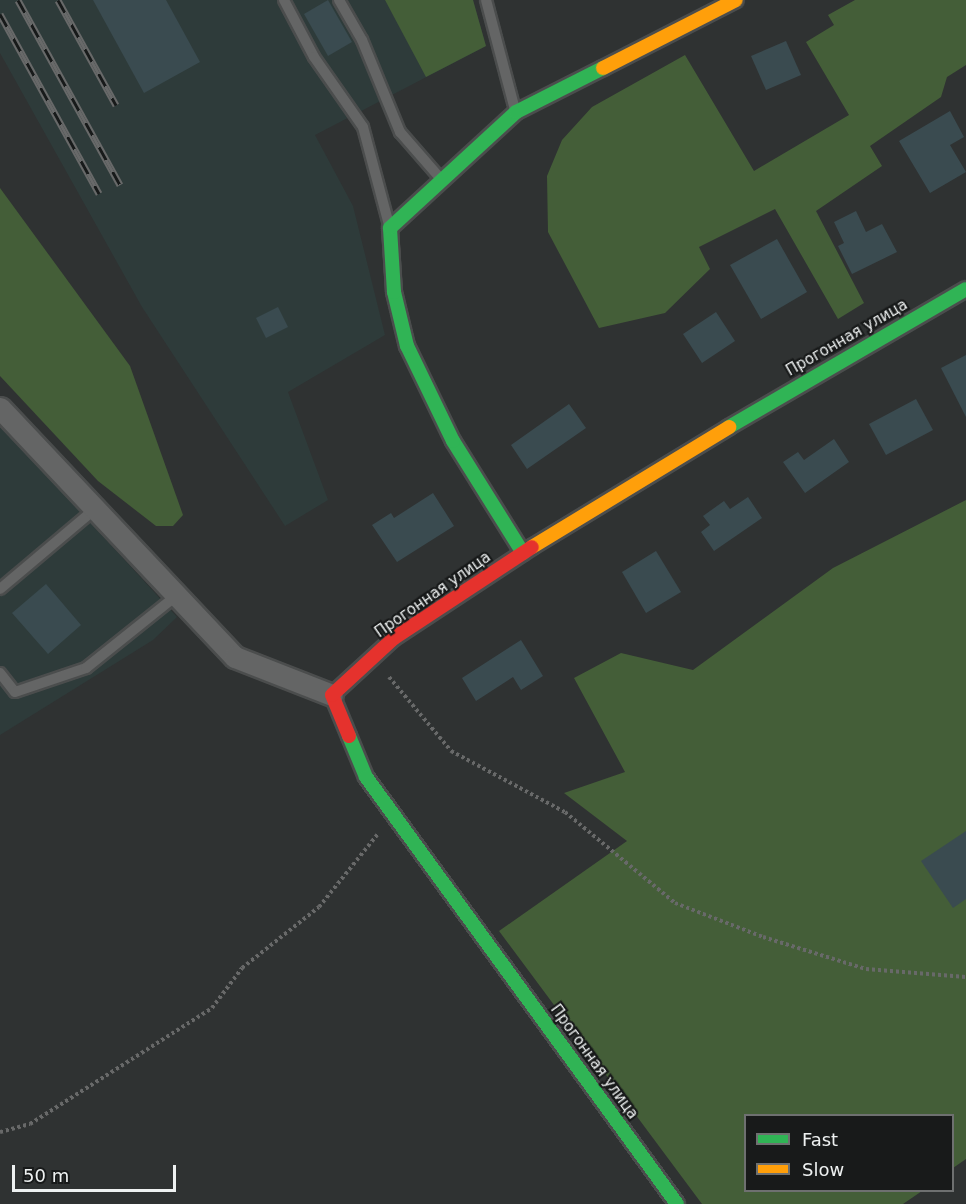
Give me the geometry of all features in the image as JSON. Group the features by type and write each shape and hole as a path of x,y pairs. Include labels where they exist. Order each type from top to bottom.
{"street":[{"path":"522,553 453,441 406,346 394,291 390,228 516,112 736,0"},
{"name":"Прогонная улица","path":"678,1204 366,777 332,695 394,638 522,553 806,380 966,289"},
{"path":"0,408 235,657 332,695"}],"lane":[{"path":"284,0 314,57 363,127 390,228"},
{"path":"339,0 362,40 400,132 442,180"},
{"path":"486,0 516,112"},
{"path":"0,589 95,508"},
{"path":"0,673 15,692 86,668 177,595"}],"path":[{"path":"374,656 452,751 565,812 675,903 763,937 866,969 966,977"},
{"path":"0,1132 30,1124 212,1008 242,968 319,907 393,814"}],"shaded area":[{"path":"0,0 473,0 486,46 315,135 353,206 385,335 288,392 328,500 285,526 142,307 0,53"},
{"path":"0,424 177,617 153,640 0,735"}],"green space":[{"path":"385,0 473,0 486,46 426,77"},
{"path":"855,0 966,0 966,65 947,77 941,97 870,146 882,166 816,211 864,303 838,319 775,209 699,247 710,269 665,313 599,328 548,232 547,176 562,140 592,107 685,55 754,171 849,115 806,42 834,25 828,15"},
{"path":"0,188 130,366 183,515 173,526 156,526 98,481 0,376"},
{"path":"966,500 966,1159 954,1167 954,1114 744,1114 744,1192 921,1192 903,1204 702,1204 499,931 627,841 564,793 625,772 574,678 621,653 693,670 833,568"}],"building":[{"path":"93,0 166,0 200,62 144,93"},
{"path":"328,0 352,42 328,56 304,14"},
{"path":"786,41 801,75 766,90 751,56"},
{"path":"950,111 964,137 950,145 966,172 930,193 899,141"},
{"path":"856,211 866,232 882,224 897,252 852,274 838,246 844,243 834,222"},
{"path":"777,239 807,292 761,319 730,265"},
{"path":"278,307 288,327 266,338 256,318"},
{"path":"716,312 735,341 702,363 683,334"},
{"path":"966,355 966,417 941,368"},
{"path":"916,399 933,430 886,455 869,424"},
{"path":"569,404 586,428 527,469 511,445"},
{"path":"834,439 849,462 805,493 783,462 798,452 804,460"},
{"path":"433,493 454,526 397,562 372,525 391,513 394,518"},
{"path":"748,497 762,518 714,551 701,532 710,525 703,516 724,501 730,509"},
{"path":"656,551 681,592 646,613 622,572"},
{"path":"46,584 81,625 48,654 12,613"},
{"path":"521,640 543,676 521,690 513,677 476,701 462,678"},
{"path":"966,831 966,899 953,908 921,861"}],"railway":[{"path":"18,0 120,185"},
{"path":"58,0 116,105"},
{"path":"0,14 99,193"}],"traffic: fast":[{"path":"523,553 453,441 407,346 394,292 390,228 516,112 603,68"},
{"path":"729,427 966,289"},
{"path":"349,736 366,777 677,1204"}],"traffic: slow":[{"path":"603,68 736,0"},
{"path":"532,547 729,427"}],"traffic: jam":[{"path":"349,736 332,695 394,638 532,547"}]}
